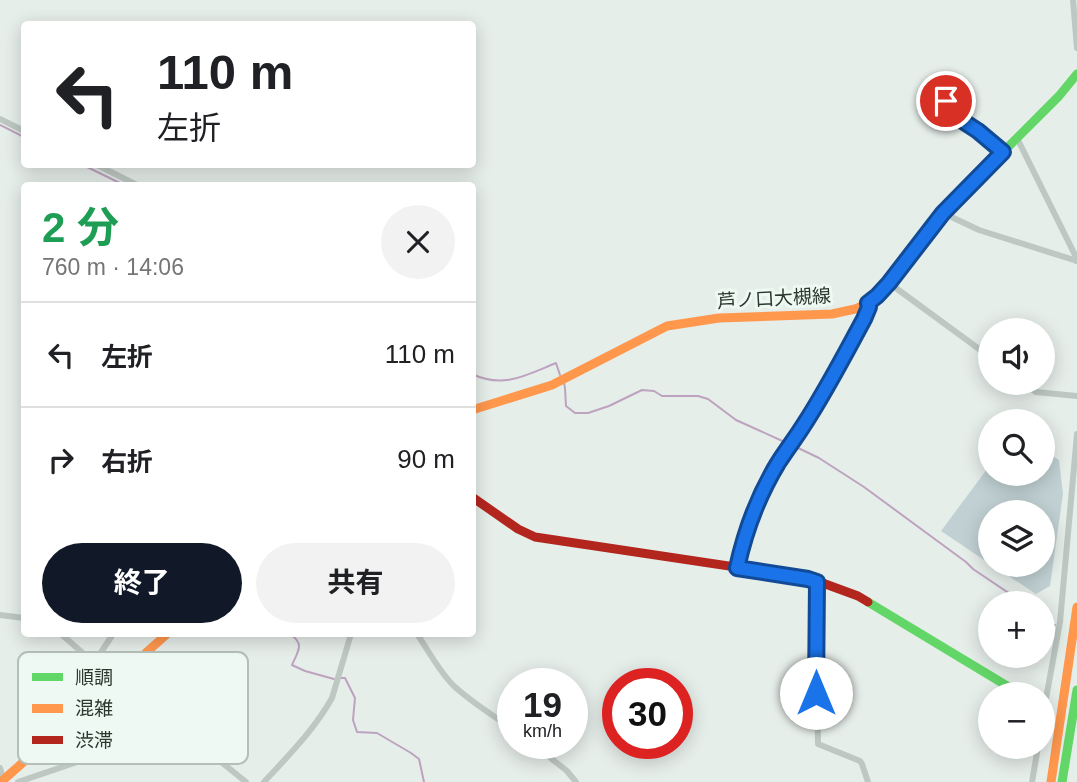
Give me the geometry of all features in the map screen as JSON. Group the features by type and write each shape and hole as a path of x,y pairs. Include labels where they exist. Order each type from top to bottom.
{"main road":[{"name":"芦ノ口大槻線","path":"476,409 552,385 667,326 719,318 832,314 868,303 889,283 943,213 1059,96 1077,74"},
{"path":"476,500 518,529 535,537 808,579 858,596 1000,682"},
{"path":"1051,782 1077,607"},
{"path":"146,652 163,637"},
{"path":"1062,782 1077,690"},
{"path":"3,781 22,764"}],"street":[{"path":"1073,0 1077,48"},
{"path":"946,101 958,118 1003,152"},
{"path":"0,119 21,130"},
{"path":"1017,138 1077,261"},
{"path":"103,168 131,182"},
{"path":"943,213 979,230 1077,261"},
{"path":"889,283 978,348"},
{"path":"737,568 745,534 764,489 864,319 868,303"},
{"path":"1055,394 1077,396"},
{"path":"1048,682 1060,622 1073,506 1077,433"},
{"path":"817,582 818,744 860,761 868,782"},
{"path":"0,615 21,618"},
{"path":"64,637 81,652"},
{"path":"101,652 111,637"},
{"path":"264,782 320,719 332,698 350,637"},
{"path":"419,637 454,686 497,719"},
{"path":"551,759 576,782"},
{"path":"1032,782 1036,759"},
{"path":"18,782 71,764"},
{"path":"225,764 246,782"},
{"path":"0,768 3,781"}],"shaded area":[{"path":"1055,458 1059,460 1063,494 1055,551 1055,500 978,500 978,556 941,531 978,481 978,486 1055,486"},
{"path":"1010,577 1051,577 1050,586 1041,591 1031,591"}],"waterway":[{"path":"0,125 21,136"},
{"path":"89,168 118,182"},
{"path":"476,375 494,380 515,379 556,363 560,375"},
{"path":"564,383 566,406 575,413 588,413 609,406 642,390 654,391 662,396 698,396 708,399 736,420 789,444"},
{"path":"794,446 819,458 864,487 1006,591"},
{"path":"294,637 299,645 292,665 334,679"},
{"path":"340,678 345,678 355,698 353,720 357,732 377,733 411,753 419,759 424,782"}],"traffic: fast":[{"path":"995,160 1059,96 1077,74"},
{"path":"868,602 1000,682"},
{"path":"1062,782 1077,690"}],"traffic: slow":[{"path":"476,409 552,385 667,326 719,318 832,314 868,303 889,283 943,213 995,160"},
{"path":"1051,782 1077,607"},
{"path":"147,652 164,637"},
{"path":"1,782 21,764"}],"traffic: jam":[{"path":"476,500 518,529 535,537 809,578 868,602"}],"route":[{"path":"816,693 817,582 737,568 739,555 764,489 864,319 868,303 889,283 943,213 1003,152 958,118 946,101"}]}
